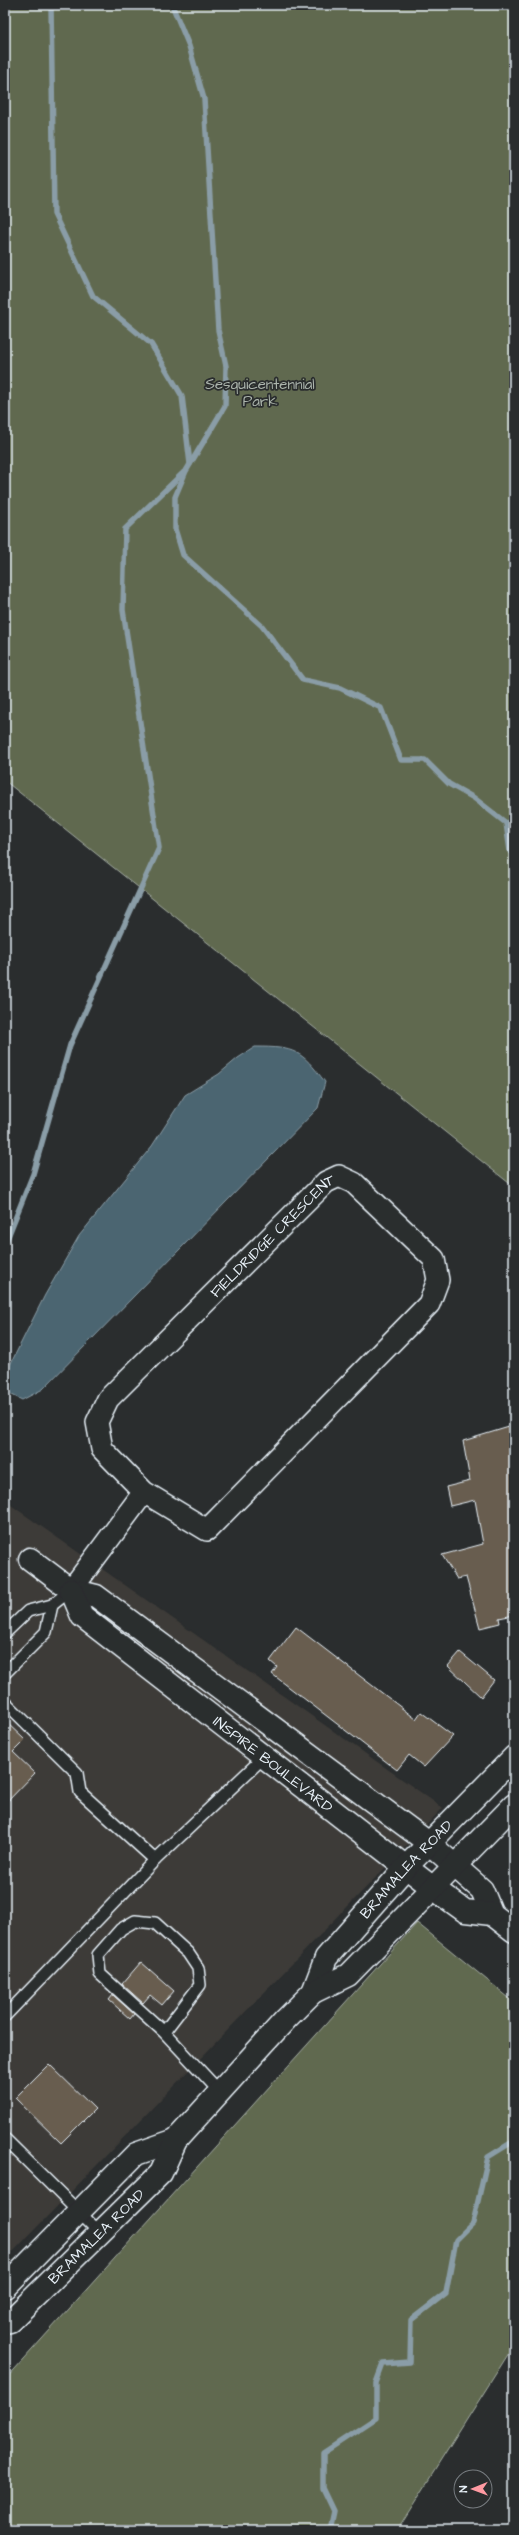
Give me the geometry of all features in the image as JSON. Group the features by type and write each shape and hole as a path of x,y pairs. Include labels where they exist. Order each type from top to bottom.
{"main road":[{"name":"INSPIRE BOULEVARD","path":"30,1559 71,1590 96,1596 430,1844 482,1890 492,1914 514,1931"},
{"name":"INSPIRE BOULEVARD","path":"71,1590 82,1616 433,1888 465,1911 492,1914"},
{"name":"BRAMALEA ROAD","path":"313,1992 326,1958 406,1867 514,1757"},
{"name":"BRAMALEA ROAD","path":"5,2322 10,2321 161,2173 176,2140 313,1992 348,1975 514,1805"},
{"name":"BRAMALEA ROAD","path":"5,2287 136,2154 176,2140"}],"street":[{"name":"FIELDRIDGE CRESCENT","path":"340,1176 354,1183 434,1259 438,1280 429,1304 208,1530 144,1492 102,1449 97,1422 108,1399 326,1182 340,1176"},
{"path":"71,1590 144,1492"}],"lane":[{"path":"5,1633 28,1611 52,1605 71,1590"},
{"path":"5,1673 46,1632 52,1605"},
{"path":"5,1702 77,1773 80,1792 154,1860"},
{"path":"5,2016 154,1860 264,1757"},
{"path":"164,2032 200,1985 198,1968 188,1953 155,1924 135,1921 120,1929 98,1955 100,1974 164,2032 220,2092"},
{"path":"5,2139 78,2213 100,2232"}],"shaded area":[{"path":"5,1501 443,1808 5,2260"}],"green space":[{"name":"Sesquicentennial Park","path":"5,5 514,5 514,1187 5,781"},
{"path":"417,1923 514,2002 514,2345 397,2530 5,2530 5,2380"}],"water":[{"path":"255,1047 279,1048 296,1052 310,1063 325,1082 318,1108 43,1389 22,1400 8,1393 5,1375 45,1295 79,1236 152,1146 185,1095 219,1074 238,1058"}],"building":[{"path":"509,1427 514,1448 514,1615 499,1618 500,1623 480,1628 466,1577 457,1579 442,1555 483,1544 475,1500 450,1506 446,1487 470,1481 463,1441"},
{"path":"296,1627 416,1719 421,1712 453,1736 424,1767 409,1755 397,1770 272,1674 277,1667 270,1661"},
{"path":"460,1652 494,1680 481,1697 448,1666"},
{"path":"5,1721 25,1740 13,1752 35,1773 5,1804"},
{"path":"141,1962 174,1991 162,2005 150,1995 143,2003 122,1984"},
{"path":"113,1995 134,2014 130,2019 109,2000"},
{"path":"49,2064 95,2109 61,2143 15,2098"}],"waterway":[{"path":"51,5 54,214 93,296 151,344 182,396 190,464"},
{"path":"172,5 189,46 204,99 218,330 226,366 225,406 186,471 175,497 175,529 183,555 262,626 303,680 340,688 381,708 401,760 425,760 449,784 474,798 506,823 510,851 514,852"},
{"path":"5,1244 33,1174 70,1045 159,848 123,610 125,529 184,472"},
{"path":"330,2530 334,2511 323,2488 323,2453 376,2418 376,2383 383,2364 410,2362 411,2320 446,2293 456,2240 473,2223 488,2157 514,2141"}]}
